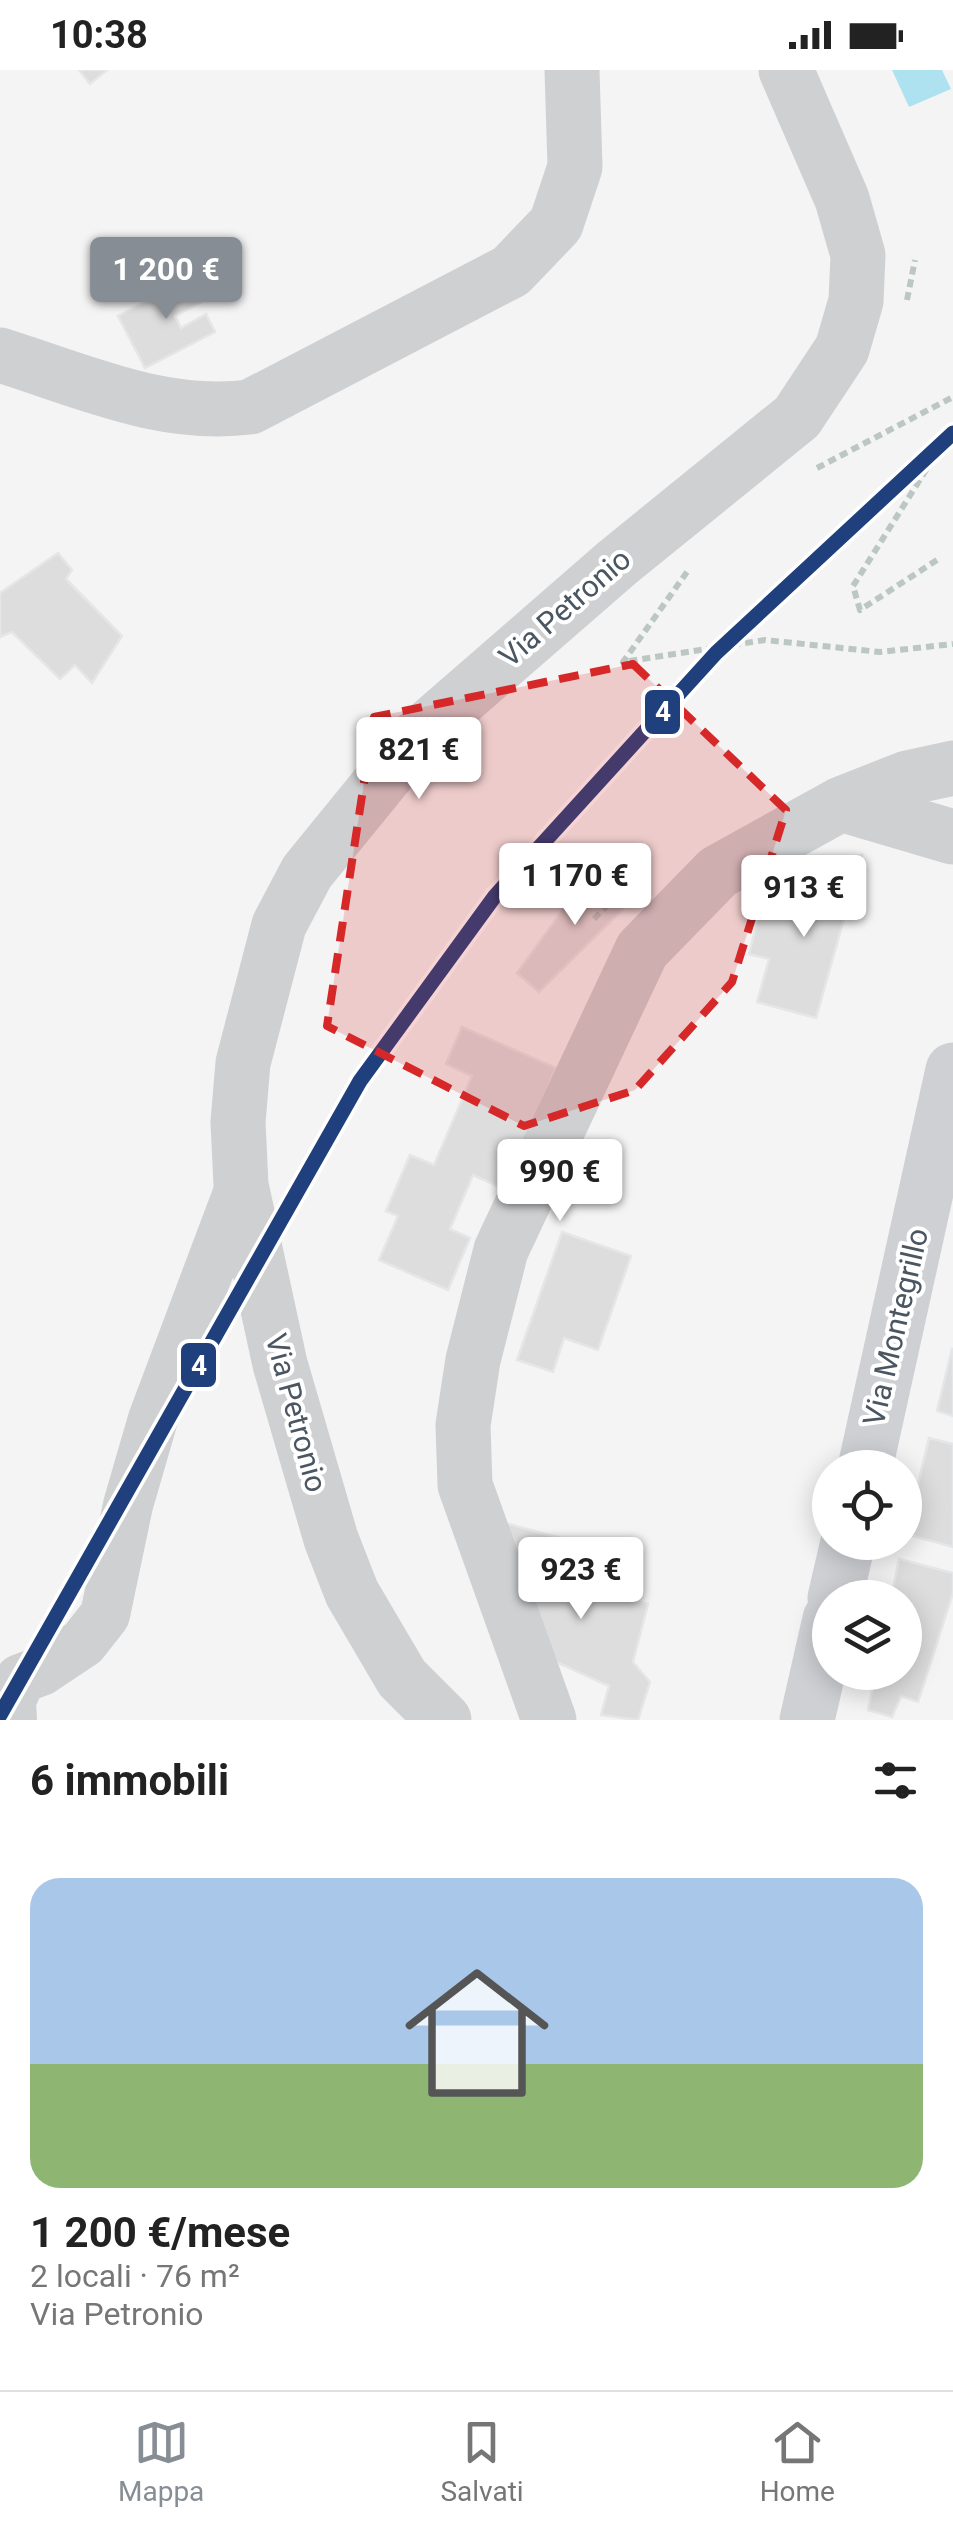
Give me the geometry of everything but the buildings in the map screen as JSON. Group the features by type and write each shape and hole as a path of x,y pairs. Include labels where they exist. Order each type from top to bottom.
{"main road":[{"name":"Via Montegrillo","path":"868,1450 953,1070"},
{"path":"806,1720 813,1690"}],"street":[{"path":"0,355 175,410 209,412 250,407 511,270 556,224 575,166 572,70"},
{"name":"Via Petronio","path":"444,1720 402,1678 352,1593 280,1364 241,1185 238,1122 243,1064 255,1006 279,925 307,872 417,737 617,562 797,417 842,349 856,300 858,255 842,199 786,70"},
{"path":"549,1720 465,1485 463,1426 468,1392 501,1250 642,950 718,872 841,804 907,778 953,768"},
{"path":"841,804 953,837"},
{"path":"12,1720 11,1701 20,1679 42,1671 83,1643 106,1615 128,1505 153,1419 241,1185"}],"path":[{"path":"806,474 953,397"},
{"path":"937,560 860,610 854,586 953,427"},
{"path":"694,563 622,662 765,640 880,652 953,644"},
{"path":"594,919 616,896"}],"highlighted area":[{"path":"633,664 786,810 732,982 635,1090 524,1126 327,1026 374,717"}],"water":[{"path":"892,70 942,70 951,89 909,107"}],"transit line":[{"name":"4","path":"0,1715 360,1081 495,896 716,653 953,433"}]}
